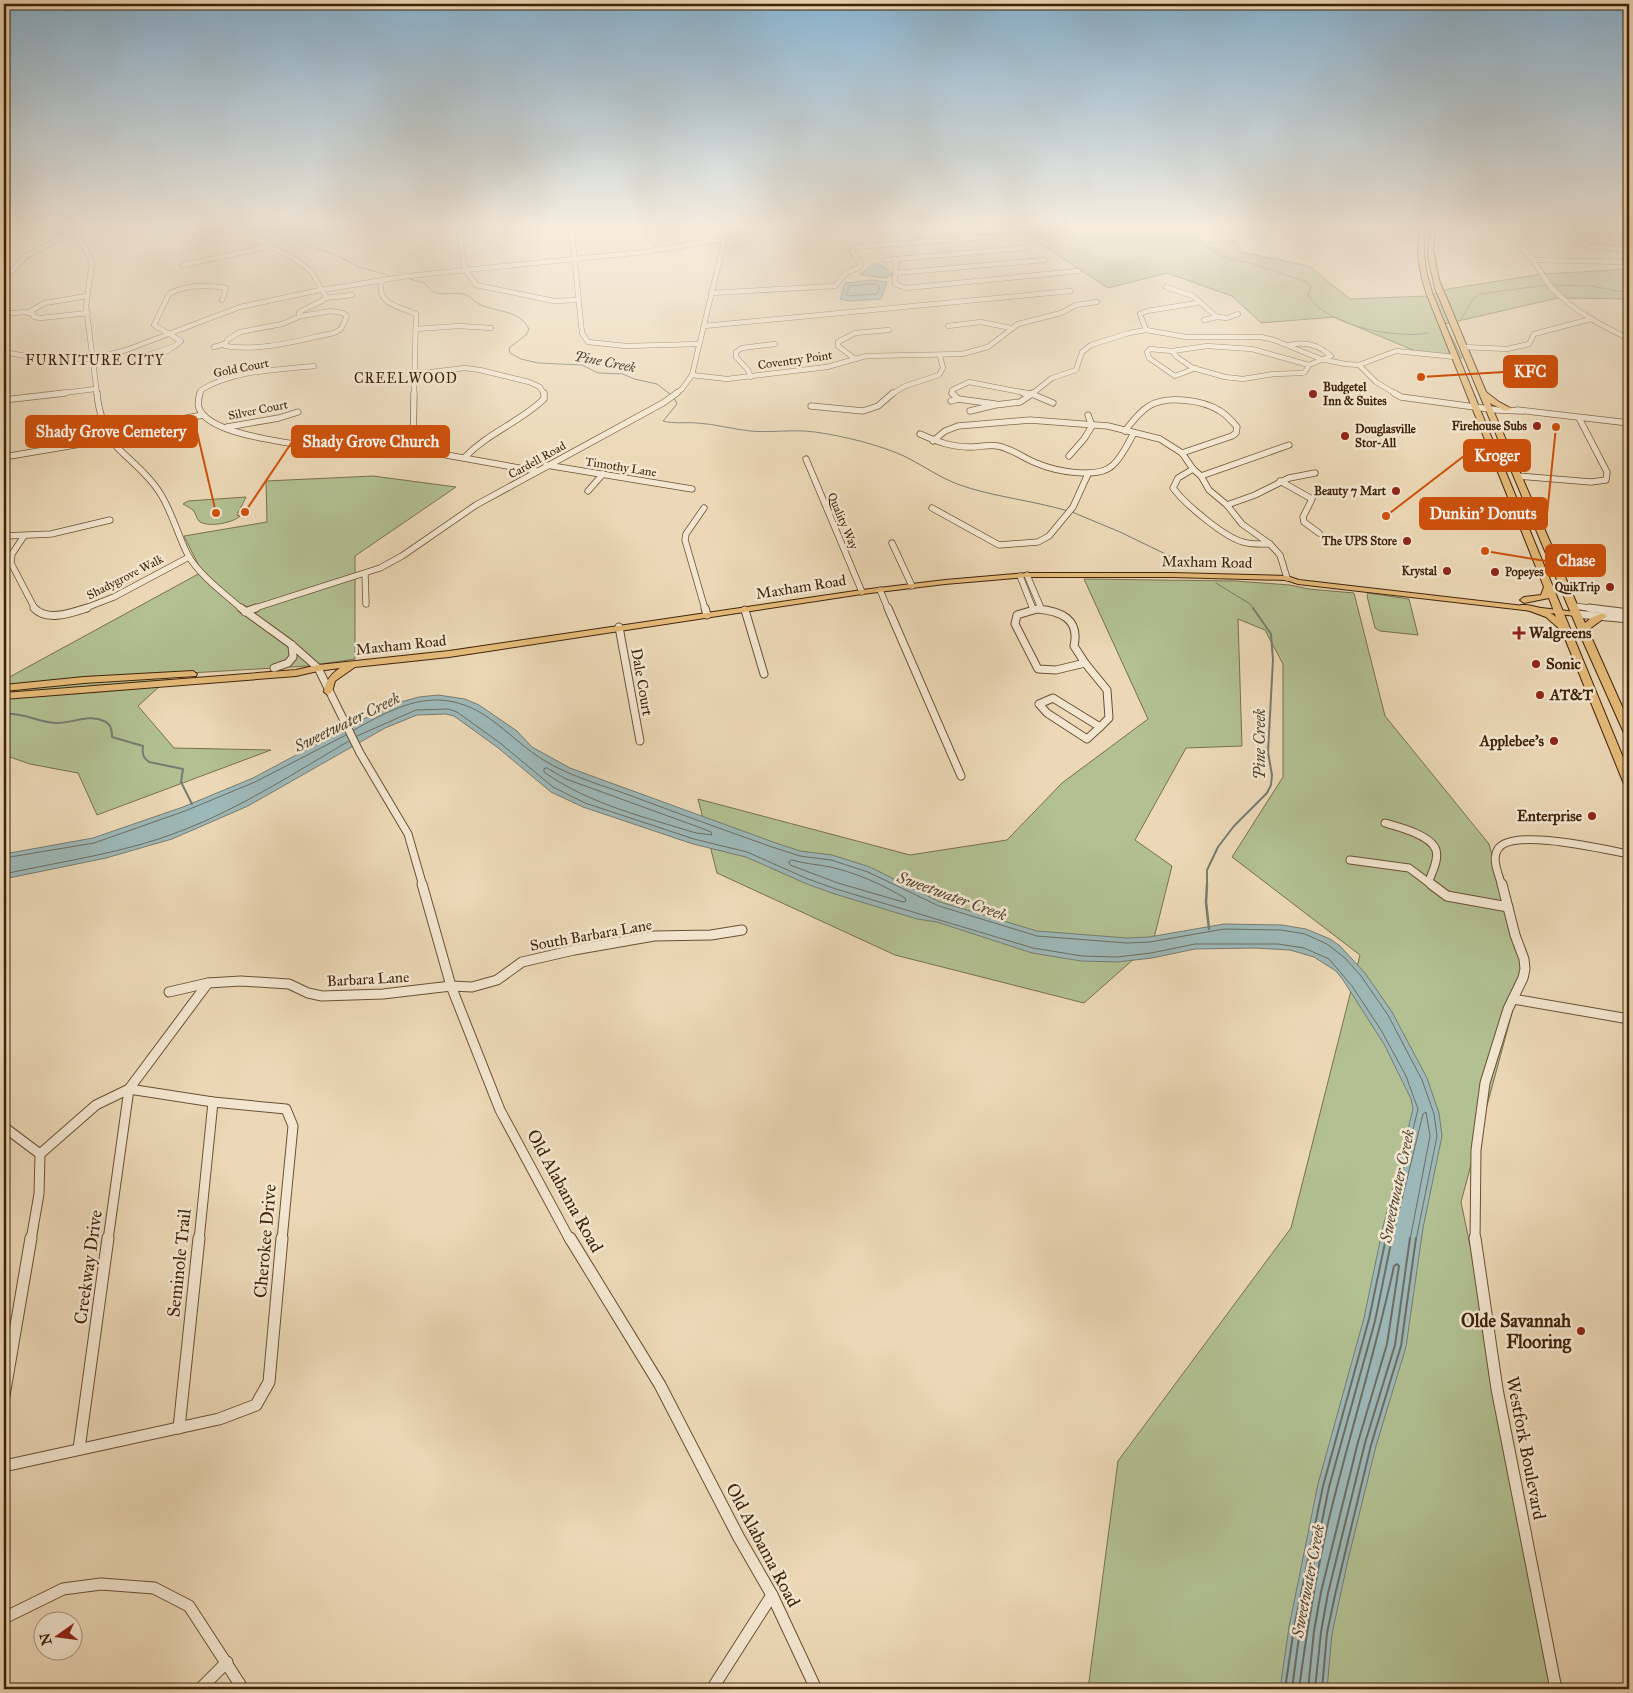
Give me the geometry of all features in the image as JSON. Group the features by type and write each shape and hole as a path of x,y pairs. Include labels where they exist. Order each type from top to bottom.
{"highway":[{"path":"1433,304 1629,784"},
{"path":"1445,304 1583,630 1629,733"},
{"path":"1482,392 1496,404 1510,410"},
{"path":"1496,426 1500,415 1510,410"},
{"path":"1524,604 1545,597 1549,588"},
{"path":"1524,604 1549,614 1567,632"},
{"path":"1583,630 1594,620 1602,616"}],"main road":[{"name":"Maxham Road","path":"4,696 296,673 357,663 449,654 862,592 1024,576 1172,575 1298,577 1437,590 1524,604"},
{"name":"Maxham Road","path":"1290,578 1298,582 1575,610"},
{"path":"1380,591 1390,588 1430,592 1437,590"},
{"path":"328,692 328,685 338,673 357,663"},
{"name":"Maxham Road","path":"4,688 84,680 298,666 318,668"}],"street":[{"path":"4,314 29,312 43,304"},
{"path":"87,304 94,359 95,389 104,426 110,440 144,471 158,490 171,512 189,557 212,583 245,612 292,645 318,668"},
{"path":"164,304 154,325 181,340 175,346 145,363 137,364 134,362 136,359 175,346"},
{"path":"4,352 54,362 94,359 240,307 254,304"},
{"path":"301,316 299,313 301,311 314,304"},
{"path":"395,304 415,312 413,449"},
{"path":"578,304 582,333 588,342 592,344 699,344"},
{"name":"Cardell Road","path":"245,612 365,574 402,556 476,505 668,400 682,389 692,375 709,304"},
{"path":"704,326 934,304"},
{"name":"Coventry Point","path":"692,375 727,379 827,367 855,359 875,356 962,354 984,349 1012,328 1083,304"},
{"path":"1146,330 1140,314 1147,311 1191,304"},
{"path":"1199,304 1214,313 1217,317"},
{"path":"1571,304 1591,319 1629,339"},
{"path":"29,312 38,318 88,313"},
{"path":"214,347 224,344 240,332 281,325 301,316 335,312 343,313 347,316 341,329 334,333 238,348 228,347 224,344"},
{"path":"1204,320 1217,317 1227,318 1238,314"},
{"path":"1463,347 1494,349 1523,347 1530,343 1534,334 1591,319"},
{"path":"948,326 981,322 1012,328"},
{"path":"416,329 450,326 490,328"},
{"path":"855,359 838,346 838,342 842,338 857,333 889,330"},
{"path":"951,401 958,399 1015,405 1026,401 1041,384 1051,377 1076,370 1082,352 1092,346 1129,333 1146,330 1186,337 1261,337 1289,345 1324,360 1359,365 1396,352 1456,357"},
{"path":"1172,351 1175,357 1196,368 1217,376 1244,379 1277,374 1300,374 1305,372 1309,366 1331,356 1311,345 1298,342 1289,345"},
{"path":"751,376 736,357 736,352 742,348 775,344"},
{"path":"1196,368 1175,376 1149,358 1147,352 1150,349 1172,351 1224,344 1265,352 1309,366"},
{"path":"811,406 850,412 871,408 905,386 939,375 943,368 940,356"},
{"path":"1359,365 1376,382 1400,397 1629,423"},
{"name":"Gold Court","path":"203,415 198,405 201,390 212,383 236,377 314,366"},
{"path":"414,374 470,368 529,382 540,387 544,392 544,399 539,404 465,457"},
{"path":"958,399 952,394 952,390 967,383 1032,394 1053,403"},
{"path":"4,400 95,389"},
{"path":"1125,430 1146,407 1165,401 1214,407 1228,416 1237,427 1238,430 1232,436 1208,443 1194,451 1182,453"},
{"path":"970,411 997,404"},
{"name":"Silver Court","path":"223,427 279,418 298,412"},
{"path":"4,457 110,440 161,424 203,415 223,427 244,434 299,445"},
{"path":"1088,415 1092,426"},
{"path":"1518,476 1591,482 1607,478 1607,472 1579,418"},
{"path":"933,441 944,431 966,425 975,426 1030,420 1108,426 1160,439 1182,453 1193,469 1201,476 1209,490 1227,505 1250,530 1250,535 1259,541 1269,543 1280,554 1290,578"},
{"path":"1069,456 1084,439 1092,426"},
{"path":"920,434 933,441 954,446 995,445 1012,449 1035,463 1053,469 1088,474 1103,473 1114,465 1134,433"},
{"path":"1201,476 1289,445"},
{"path":"368,452 396,452 413,449 536,471"},
{"name":"Quality Way","path":"806,459 862,592"},
{"name":"Timothy Lane","path":"546,466 692,489"},
{"path":"1193,469 1178,478 1173,488 1185,503 1237,540 1249,544 1269,543"},
{"path":"1227,505 1255,495 1280,482 1315,472"},
{"path":"588,491 603,474"},
{"path":"932,508 999,545 1038,542 1050,536 1073,507 1088,474"},
{"path":"1280,482 1312,499 1303,517 1304,522 1319,533"},
{"path":"704,508 686,534 686,540 706,615"},
{"path":"4,536 51,534 110,520"},
{"name":"Shadygrove Walk","path":"24,536 12,551 9,559 17,579 37,611 46,614 75,613 96,606 189,557"},
{"path":"892,543 912,586"},
{"path":"365,574 366,604"},
{"path":"1024,576 1037,608"},
{"path":"880,590 961,776"},
{"path":"1085,663 1048,672 1038,669 1015,624 1018,616 1024,611 1037,608 1058,613 1074,626 1078,639 1074,646 1107,690 1109,718 1100,727 1087,739 1047,714 1039,704 1053,698 1100,727"},
{"path":"745,610 764,674"},
{"name":"Maxham Road","path":"1575,610 1629,613"},
{"name":"Maxham Road","path":"1575,610 1629,620"},
{"name":"Dale Court","path":"619,627 640,741"},
{"path":"274,668 288,663 292,657 292,645"},
{"name":"Old Alabama Road","path":"318,668 328,692 360,753 408,834 451,986 500,1110 557,1218 660,1385 738,1536 772,1595 816,1689"},
{"path":"1385,823 1418,834 1428,840 1435,849 1436,856 1429,881"},
{"name":"Westfork Boulevard","path":"1556,1689 1497,1389 1475,1242 1476,1150 1485,1083 1513,999 1523,978 1524,969 1524,959 1495,859 1497,850 1507,842 1536,839 1629,854"},
{"path":"1350,860 1409,868 1447,896 1508,907"},
{"name":"South Barbara Lane","path":"451,986 472,987 497,980 522,962 574,950 654,936 711,935 742,930"},
{"name":"Barbara Lane","path":"169,992 208,983 241,981 288,984 322,996 383,994 451,986"},
{"path":"4,1396 39,1194 40,1154 96,1105 129,1089 208,983"},
{"path":"1513,999 1629,1019"},
{"name":"Cherokee Drive","path":"4,1466 219,1419 256,1405 269,1382 292,1126 286,1110 213,1102 129,1089"},
{"name":"Creekway Drive","path":"79,1450 129,1089"},
{"name":"Seminole Trail","path":"178,1428 213,1102"},
{"path":"4,1127 40,1154"},
{"path":"4,1618 63,1589 101,1584 154,1588 189,1606 243,1689"},
{"path":"712,1689 772,1595"},
{"path":"200,1689 227,1662"}],"green space":[{"path":"1241,304 1532,304 1445,324 1462,358 1420,353 1334,317 1261,323"},
{"path":"373,476 456,487 355,556 355,659 308,666 173,674 138,706 174,748 271,750 97,815 78,773 30,764 4,755 4,680 202,572 184,536 267,522 266,481"},
{"path":"246,497 237,515 240,516 232,521 220,524 208,524 199,521 193,510 183,504 188,501"},
{"path":"1084,579 1235,581 1290,585 1309,589 1354,593 1385,716 1489,844 1523,972 1461,1202 1562,1689 1088,1689 1118,1461 1291,1228 1360,955 1232,857 1283,777 1283,664 1265,630 1238,619 1242,746 1186,748 1135,840 1172,866 1153,942 1084,1003 895,955 717,873 698,799 910,855 1007,840 1062,783 1148,719"},
{"path":"1368,593 1409,599 1418,635 1380,631 1375,628 1367,596"}],"water":[{"name":"Sweetwater Creek","path":"438,695 465,699 479,705 517,731 532,747 570,768 800,851 832,855 870,867 940,902 1037,931 1127,938 1149,937 1224,924 1282,925 1306,929 1330,939 1340,946 1365,973 1392,1012 1427,1078 1439,1113 1442,1136 1423,1228 1406,1347 1376,1446 1348,1560 1332,1634 1327,1689 1280,1689 1289,1627 1318,1484 1364,1318 1383,1227 1413,1109 1411,1099 1384,1044 1336,971 1314,957 1290,950 1254,948 1195,949 1152,958 1117,962 1081,961 1032,953 937,922 917,919 835,894 807,884 746,857 693,844 583,807 551,792 497,747 454,716 446,714 417,715 385,728 248,806 172,839 106,858 4,879 4,854 93,838 183,807 253,778 390,705 419,697"}],"waterway":[{"name":"Pine Creek","path":"479,304 507,312 520,318 525,323 529,329 526,335 509,348 510,353 521,359 538,363 582,365 598,373 623,374 634,379 657,384 671,395"},
{"path":"1315,304 1330,315 1362,328 1398,334 1428,333"},
{"path":"1461,319 1470,304"},
{"name":"Pine Creek","path":"674,398 677,404 663,421 704,424 750,431 807,431 850,439 874,445 913,460 957,484 1068,511"},
{"name":"Pine Creek","path":"1072,512 1120,532 1184,563"},
{"name":"Pine Creek","path":"1216,583 1250,604 1254,609"},
{"name":"Pine Creek","path":"1207,884 1207,870 1218,847 1234,826 1267,793 1271,785 1272,775 1268,752 1273,660 1271,634 1253,608"},
{"path":"4,714 18,715 50,723 63,723 93,718 104,721 111,728 112,737 143,746 143,756 149,762 183,769 181,782 192,804"},
{"name":"Pine Creek","path":"1207,884 1206,902 1209,929"}],"place":[{"name":"KFC","path":"1421,377"},
{"name":"Budgetel Inn & Suites","path":"1313,394"},
{"name":"Firehouse Subs","path":"1537,426"},
{"name":"Dunkin' Donuts","path":"1556,427"},
{"name":"Douglasville Stor-All","path":"1345,436"},
{"name":"Beauty 7 Mart","path":"1396,491"},
{"name":"Shady Grove Church","path":"245,512"},
{"name":"Shady Grove Cemetery","path":"216,513"},
{"name":"Kroger","path":"1386,516"},
{"name":"The UPS Store","path":"1407,541"},
{"name":"Chase","path":"1485,551"},
{"name":"Krystal","path":"1447,571"},
{"name":"Popeyes","path":"1495,572"},
{"name":"QuikTrip","path":"1610,587"},
{"name":"Walgreens","path":"1519,633"},
{"name":"Sonic","path":"1536,664"},
{"name":"AT&T","path":"1540,695"},
{"name":"Applebee's","path":"1554,741"},
{"name":"Enterprise","path":"1592,816"},
{"name":"Olde Savannah Flooring","path":"1581,1331"}],"district":[{"name":"FURNITURE CITY","path":"95,360"},
{"name":"CREELWOOD","path":"406,378"}]}
